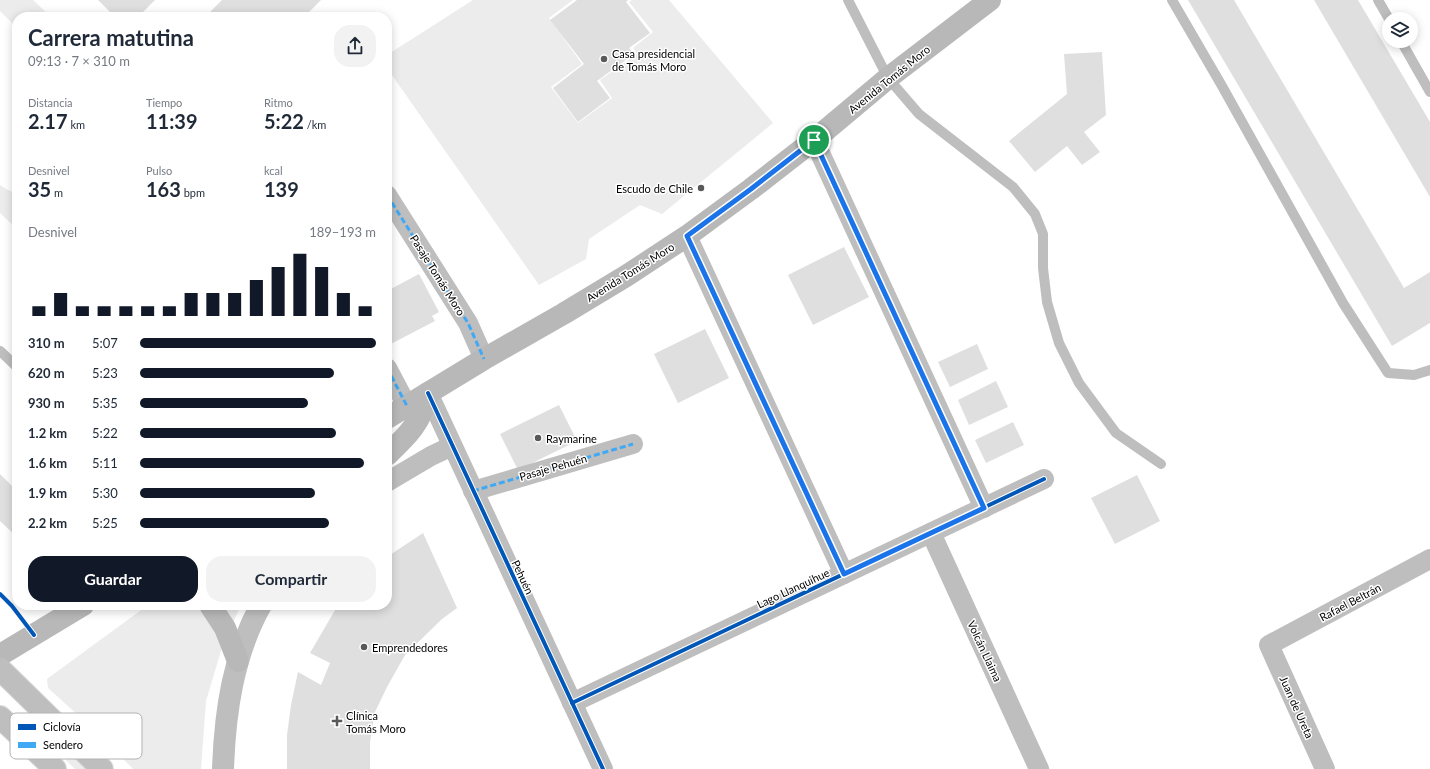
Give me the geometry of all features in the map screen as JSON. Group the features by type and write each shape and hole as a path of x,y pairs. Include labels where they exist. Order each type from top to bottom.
{"main road":[{"name":"Avenida Tomás Moro","path":"392,415 484,359 564,314 687,236 814,140 888,78 990,0"},
{"path":"392,450 404,439 420,418 428,393"},
{"path":"0,655 75,610"},
{"path":"213,610 225,628 238,661"},
{"path":"223,769 226,718 231,689 238,661 259,610"},
{"path":"0,669 45,713"},
{"path":"0,717 10,726"},
{"path":"44,759 55,769"},
{"path":"92,759 102,769"}],"street":[{"path":"814,140 984,508"},
{"name":"Pasaje Tomás Moro","path":"392,203 468,323 484,359"},
{"path":"687,236 844,574"},
{"path":"392,378 407,406"},
{"name":"Pehuén","path":"428,393 603,769"},
{"name":"Pasaje Pehuén","path":"473,491 633,444"},
{"path":"392,479 431,456 452,446"},
{"name":"Lago Llanquihue","path":"572,703 1044,479"},
{"name":"Volcán Llaima","path":"931,533 1036,768"},
{"name":"Rafael Beltrán","path":"1269,645 1430,559"},
{"name":"Juan de Ureta","path":"1269,645 1325,769"}],"lane":[{"path":"848,0 888,78 918,114 1013,187 1035,214 1043,234 1043,268 1047,302 1059,343 1079,383 1116,433 1161,464"},
{"path":"1172,0 1226,93 1343,303 1388,373 1414,375 1430,370"},
{"path":"1378,0 1385,12"},
{"path":"1405,48 1430,92"},
{"path":"0,351 12,362"}],"shaded area":[{"path":"0,0 33,0 46,12 12,12 12,23 0,11"},
{"path":"473,0 573,0 549,18 582,64 551,87 578,123 612,98 600,80 637,54 633,48 653,32 629,2 632,0 669,0 773,123 662,214 640,205 589,239 586,259 539,285 392,75 392,52"},
{"path":"0,185 12,192 12,224 0,213"},
{"path":"141,610 239,610 223,644 206,701 201,769 133,769 123,759 142,759 142,713 76,713 48,688 47,679"},
{"path":"65,759 82,759 92,769 75,769"}],"building":[{"path":"98,0 155,0 143,12 110,12"},
{"path":"222,0 321,0 309,12 210,12"},
{"name":"Casa presidencial de Tomás Moro","path":"577,0 628,0 626,2 650,33 629,48 634,54 597,81 610,98 578,122 553,88 584,64 550,20"},
{"path":"1188,0 1234,0 1404,288 1430,272 1430,323 1392,346"},
{"path":"1314,0 1358,0 1382,41 1382,48 1386,48 1430,122 1430,197"},
{"path":"1102,52 1106,115 1084,132 1100,152 1082,165 1067,146 1035,172 1009,141 1067,94 1064,54"},
{"path":"844,247 869,297 813,325 788,275"},
{"path":"419,274 439,312 432,316 435,321 392,343 392,288"},
{"path":"705,329 729,378 678,403 654,354"},
{"path":"977,344 988,369 950,387 938,362"},
{"path":"996,381 1008,407 969,425 958,400"},
{"name":"Raymarine","path":"559,405 577,441 518,470 500,434"},
{"path":"1013,422 1024,445 986,463 975,440"},
{"path":"0,474 12,486 12,532 0,521"},
{"path":"1137,475 1160,521 1115,544 1091,498"},
{"name":"Emprendedores","path":"423,533 457,608 442,619 405,655 387,687 375,712 370,742 370,769 287,769 287,735 291,705 298,672 321,685 330,663 310,653 335,610 392,610 392,554"}],"marked path":[{"path":"392,203 468,323 484,359"},
{"path":"392,378 407,406"},
{"path":"473,491 633,444"}],"cycle path":[{"path":"814,140 984,508"},
{"path":"687,236 844,574"},
{"path":"428,393 603,769"},
{"path":"572,703 1044,479"},
{"path":"0,594 12,606"},
{"path":"15,610 34,635"}],"place":[{"name":"Casa presidencial de Tomás Moro","path":"604,59"},
{"name":"Escudo de Chile","path":"701,188"},
{"name":"Raymarine","path":"538,438"},
{"name":"Emprendedores","path":"364,647"},
{"name":"Clínica Tomás Moro","path":"337,721"}],"route":[{"path":"814,140 984,508 844,574 687,236 814,140"}]}
